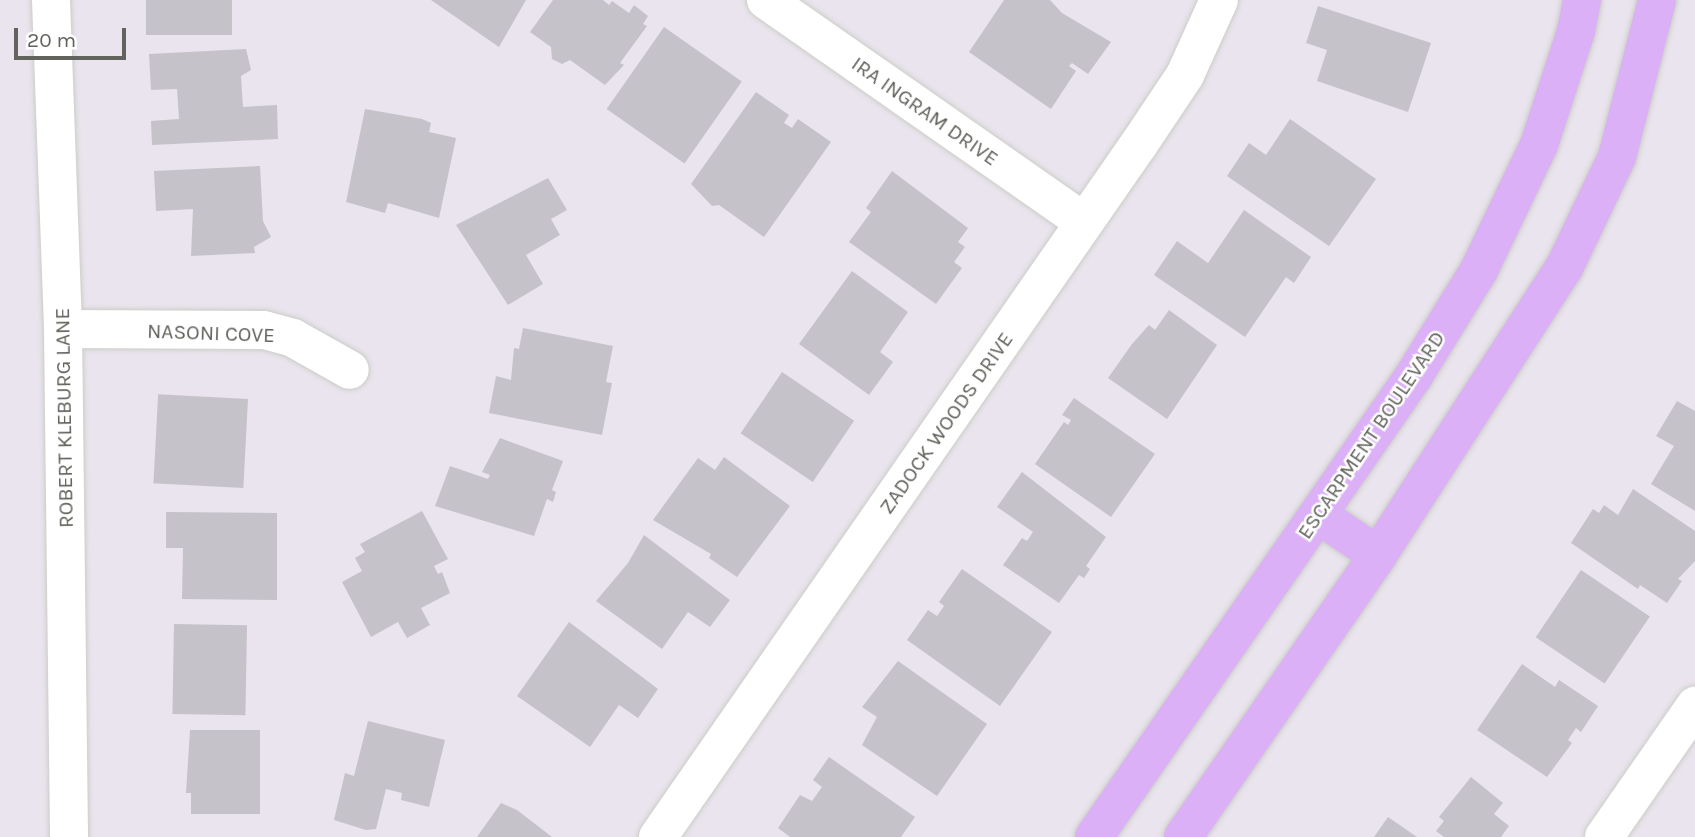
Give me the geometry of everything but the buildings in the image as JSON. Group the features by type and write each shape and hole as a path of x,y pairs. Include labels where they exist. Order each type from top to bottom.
{"main road":[{"name":"ESCARPMENT BOULEVARD","path":"1094,837 1413,377 1479,270 1539,145 1576,31 1582,0"},
{"path":"1182,837 1378,555 1564,268 1617,157 1657,0"},
{"path":"1318,515 1378,555"}],"street":[{"name":"ROBERT KLEBURG LANE","path":"51,0 63,330 69,837"},
{"name":"IRA INGRAM DRIVE","path":"766,0 1084,222"},
{"name":"ZADOCK WOODS DRIVE","path":"658,837 1185,75 1219,0"},
{"name":"NASONI COVE","path":"63,330 264,330 293,338 350,370"},
{"path":"1605,837 1695,706"}]}
